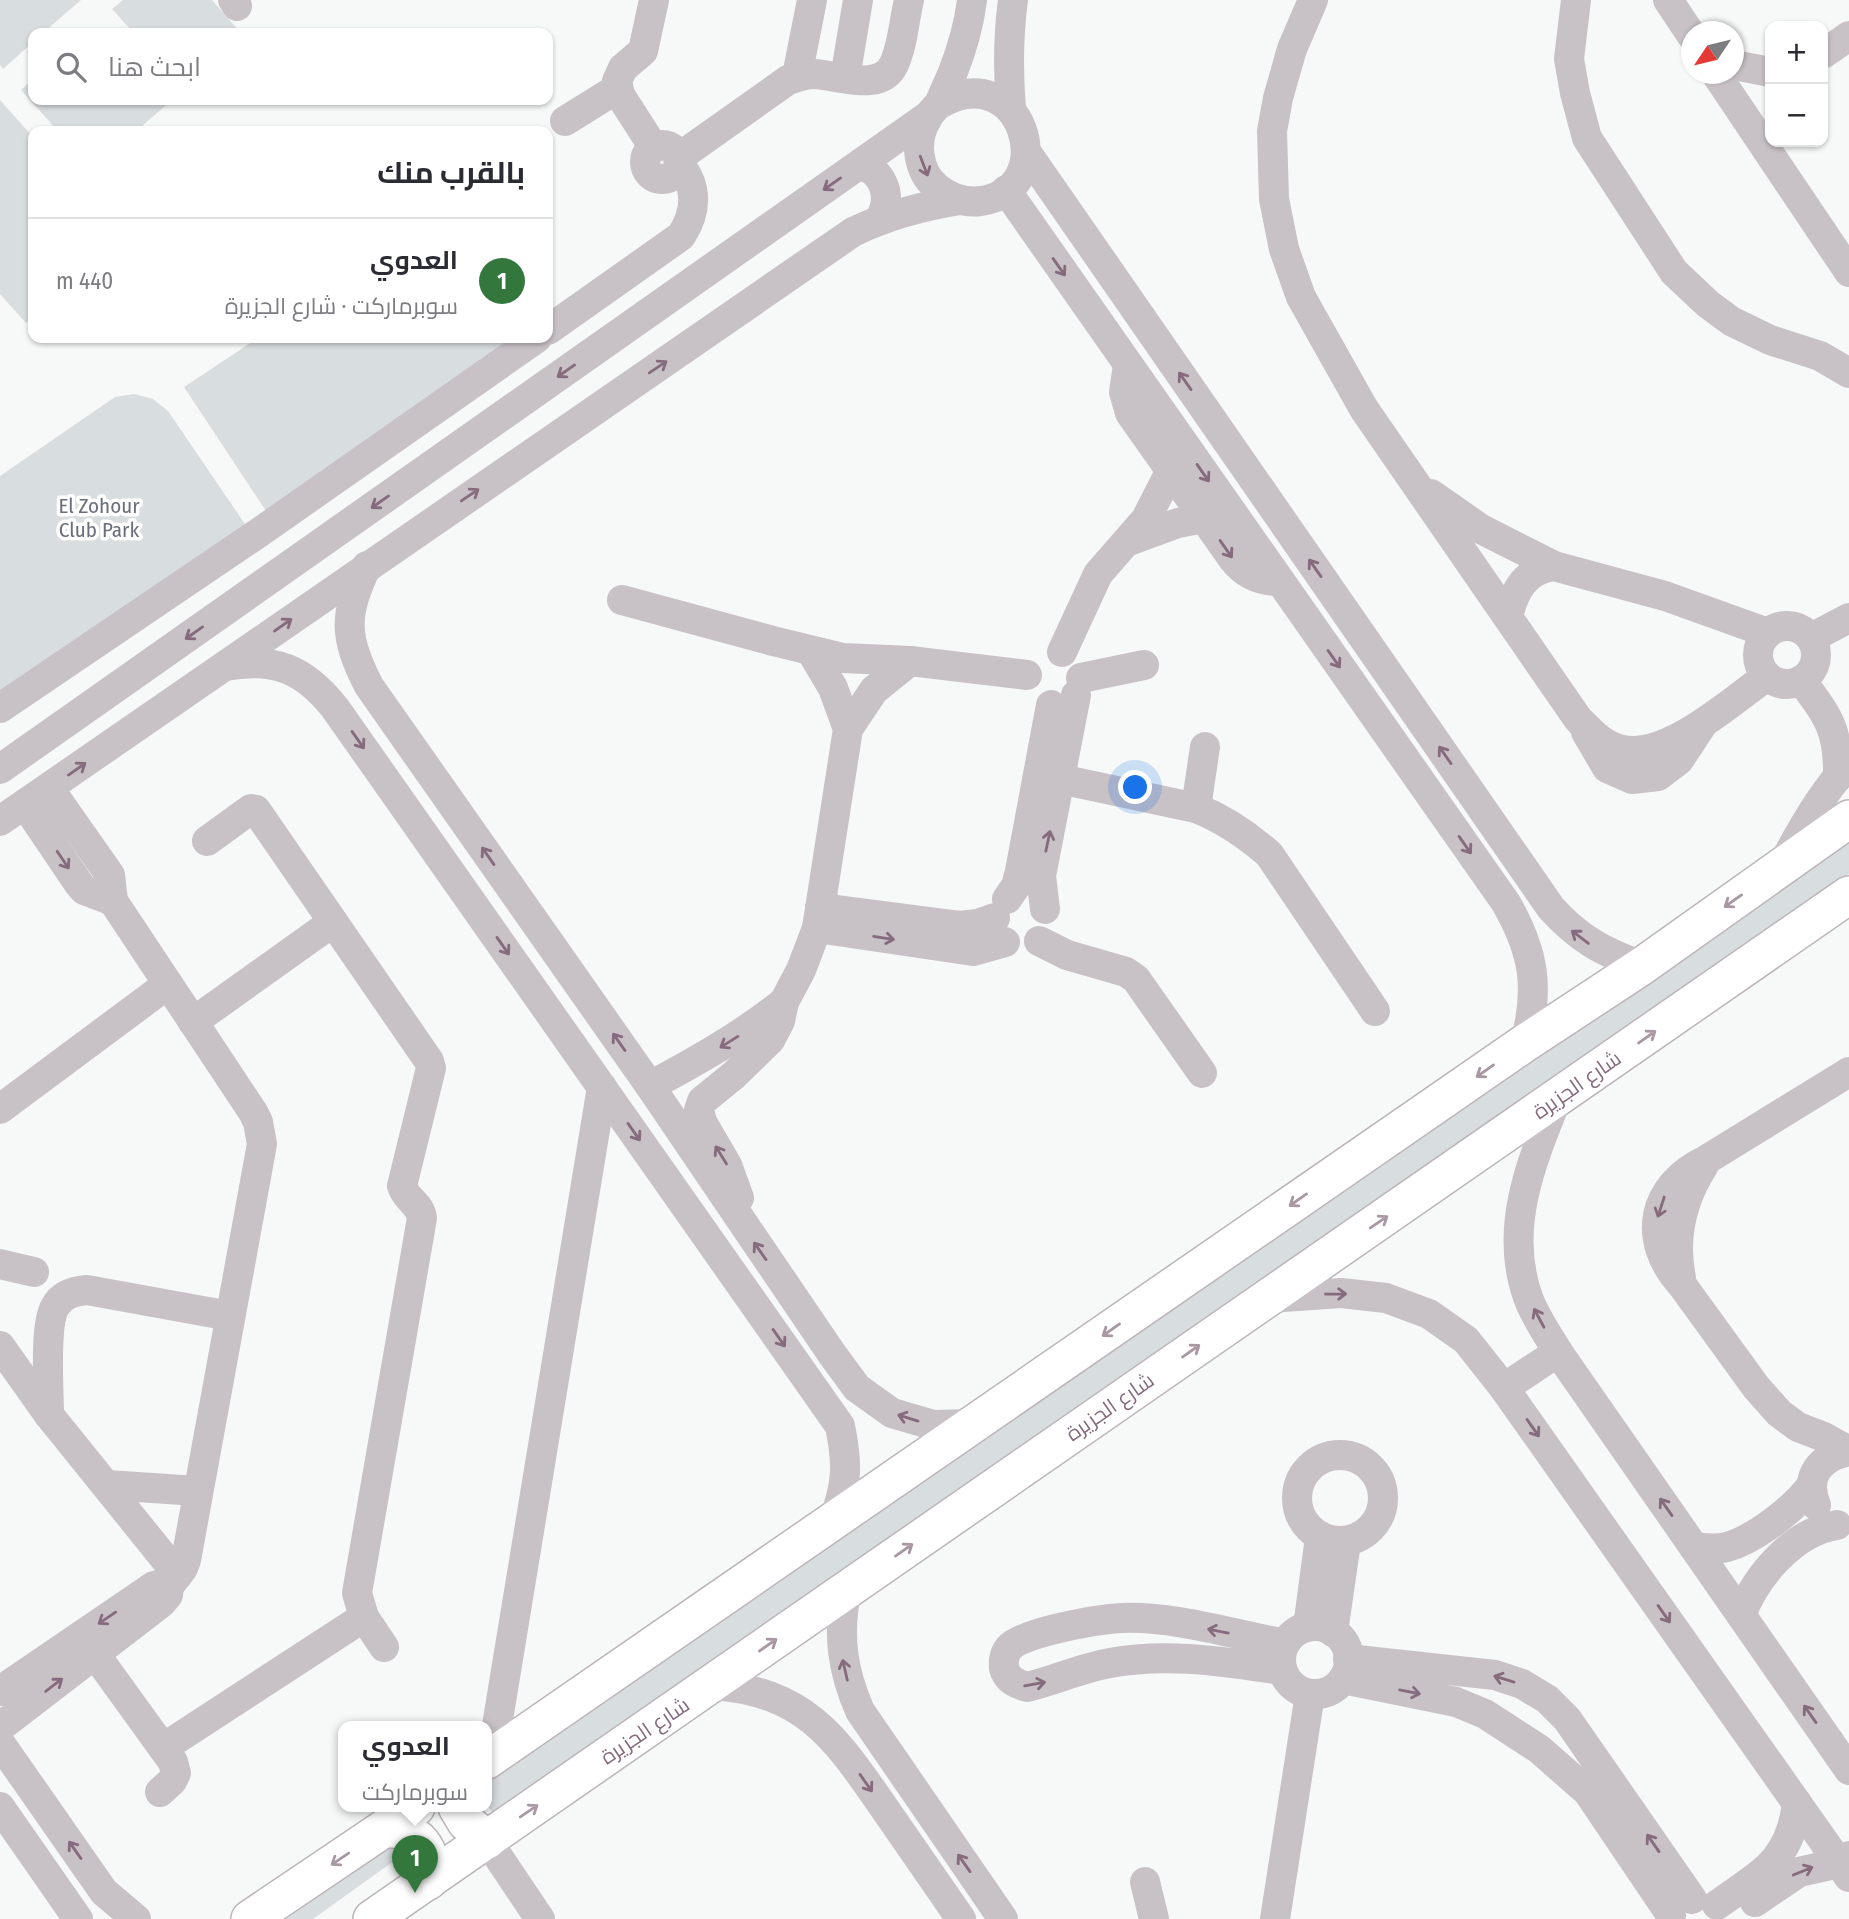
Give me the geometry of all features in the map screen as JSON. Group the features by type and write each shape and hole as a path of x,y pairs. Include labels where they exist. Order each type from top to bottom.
{"main road":[{"path":"492,1757 1525,1043 1642,966 1849,819"},
{"name":"شارع الجزيرة","path":"372,1919 1556,1101 1849,895"},
{"path":"250,1919 409,1812"},
{"path":"460,1812 466,1822 487,1840"},
{"path":"385,1829 404,1830 420,1840 429,1855 428,1881"}],"street":[{"path":"553,326 681,236 687,226 694,199 690,180 618,88 619,74 639,57 646,45 654,0"},
{"path":"797,76 812,0"},
{"path":"845,78 858,0"},
{"path":"670,156 797,76 814,74 873,81 884,76 893,67 909,0"},
{"path":"960,200 946,195 934,186 922,166 918,144 921,130 933,111 964,39 972,0"},
{"path":"1011,109 1008,56 1013,0"},
{"path":"1313,0 1292,49 1278,98 1272,131 1274,199 1284,249 1301,298 1364,409 1578,719 1597,739 1621,750 1649,750 1673,740 1705,720 1767,676"},
{"path":"1576,0 1569,59 1587,138 1674,272 1708,304 1731,321 1770,340 1820,356 1849,373"},
{"path":"1668,0 1682,21"},
{"path":"1828,51 1849,36"},
{"path":"1744,67 1765,71"},
{"path":"1723,84 1849,272"},
{"path":"565,121 618,88"},
{"path":"0,769 933,111 962,94 975,93 1000,101 1011,109 1020,122 1026,137 1027,153 1020,174 1006,190 984,200 960,200 914,208 853,232 0,821"},
{"path":"1782,147 1785,176"},
{"path":"1027,153 1534,884 1569,928 1591,944 1642,966"},
{"path":"861,164 876,172 885,187 886,204 879,220"},
{"path":"1006,190 1506,903 1528,946 1534,984 1533,1014 1525,1043"},
{"path":"1028,223 1038,209 1060,201"},
{"path":"0,708 257,534 530,343"},
{"path":"1128,365 1124,392 1130,413 1244,571 1260,579 1280,581"},
{"path":"1062,652 1098,574 1129,541 1153,507 1171,470"},
{"path":"1415,481 1481,529 1553,566 1665,596 1768,633"},
{"path":"1129,541 1178,523 1205,518"},
{"path":"367,566 353,595 349,626 354,658 369,686 650,1086 832,1354 857,1388 892,1413 933,1425 975,1424"},
{"path":"1508,617 1512,597 1523,580 1539,568 1553,566"},
{"path":"622,600 843,658 910,661 1027,675"},
{"path":"1811,638 1849,618"},
{"path":"1790,626 1802,630 1811,638 1816,654 1806,676 1783,684 1767,676 1760,666 1760,643 1768,633 1778,627 1790,626"},
{"path":"811,651 833,688 848,729"},
{"path":"1002,920 1016,886 1069,693 1076,662 1062,652 1053,651 1035,658 1029,666 1027,686 1040,702 1069,693 1144,665"},
{"path":"738,1219 740,1199 734,1180 708,1135 699,1110 707,1096 734,1075 770,1040 780,1021 784,1002 802,970 818,918 848,729 874,690 910,661"},
{"path":"225,666 249,662 275,664 299,673 320,688 335,708 840,1426 846,1458 844,1490 834,1520"},
{"path":"1806,676 1849,721"},
{"path":"1781,867 1801,830 1843,770 1835,733 1806,676"},
{"path":"335,708 369,686"},
{"path":"1002,920 1022,948 1039,941 1047,926 1041,876 1060,779 1069,693"},
{"path":"1196,808 1205,747"},
{"path":"1060,779 1196,808 1235,827 1269,854 1375,1011"},
{"path":"0,1727 161,1603 186,1560 262,1144 253,1112 113,901 84,890 79,884 37,796"},
{"path":"207,841 251,809 256,810 429,1061 431,1068 402,1185 407,1197 418,1205 422,1218 357,1593 364,1617 384,1647"},
{"path":"1506,903 1534,884"},
{"path":"818,918 973,951 1024,895 1032,897 1045,909"},
{"path":"193,1022 333,922"},
{"path":"1039,941 1067,955 1126,972 1136,979 1202,1073"},
{"path":"0,1109 168,984"},
{"path":"650,1086 738,1036 784,1002"},
{"path":"1849,1072 1706,1160 1689,1193 1679,1229 1678,1257 1682,1285 1761,1394 1779,1413 1798,1427 1849,1451"},
{"path":"492,1746 603,1087"},
{"path":"1556,1101 1529,1167 1519,1211 1519,1256 1529,1300 1558,1352 1849,1770"},
{"path":"0,1264 34,1272"},
{"path":"49,1415 49,1329 51,1314 62,1298 75,1291 87,1290 230,1316"},
{"path":"1268,1298 1340,1293 1386,1298 1429,1314 1466,1340 1504,1388 1797,1803 1846,1865 1799,1872 1702,1913"},
{"path":"0,1346 49,1415 107,1485 173,1581"},
{"path":"1504,1388 1558,1352"},
{"path":"804,1373 832,1354"},
{"path":"1798,1427 1813,1481 1814,1503 1823,1517 1845,1528"},
{"path":"1694,1547 1726,1547 1755,1532 1791,1508 1813,1481 1822,1463 1833,1455 1849,1451"},
{"path":"107,1485 198,1491"},
{"path":"1741,1615 1754,1588 1775,1560 1811,1535 1845,1528"},
{"path":"1755,1532 1775,1560"},
{"path":"1302,1643 1199,1659 1154,1658 1109,1663 1027,1687 1017,1684 1009,1677 1004,1667 1004,1656 1010,1647 1026,1638 1109,1619 1147,1618 1302,1643 1346,1648 1346,1669 1334,1688 1322,1693 1310,1694 1298,1690 1288,1681 1302,1643 1333,1539"},
{"path":"0,1691 149,1589 173,1581"},
{"path":"848,1589 841,1630 843,1662 851,1692 874,1732 1003,1919"},
{"path":"163,1748 364,1617"},
{"path":"96,1654 173,1762 176,1773 160,1792"},
{"path":"1346,1669 1456,1702 1485,1714 1539,1749 1588,1793 1702,1913"},
{"path":"1346,1669 1494,1675 1522,1685 1546,1699 1567,1719 1702,1913"},
{"path":"713,1685 736,1687 780,1700 800,1710 818,1724 845,1751 961,1919"},
{"path":"1275,1919 1310,1694"},
{"path":"845,1751 874,1732"},
{"path":"0,1743 104,1892 136,1919"},
{"path":"1702,1913 1771,1866 1790,1837 1797,1803"},
{"path":"0,1807 76,1916 104,1892"},
{"path":"487,1840 540,1919"},
{"path":"1145,1882 1154,1919"}],"green space":[{"path":"0,0 81,0 49,28 28,28 28,46 3,69 0,65"},
{"path":"123,0 212,0 237,28 129,28 112,9"},
{"path":"28,84 28,98 21,90"},
{"path":"0,100 28,131 28,321 26,323 0,294"},
{"path":"35,105 166,105 142,126 53,126"},
{"path":"250,343 519,343 266,511 184,387"},
{"name":"El Zohour Club Park","path":"134,394 153,399 168,411 247,527 0,697 0,476 115,397"},
{"path":"1849,841 1849,874 1082,1403 494,1815 492,1770"},
{"path":"391,1847 398,1858 313,1919 286,1919"}],"place":[{"name":"العدوي","path":"415,1893"}]}
